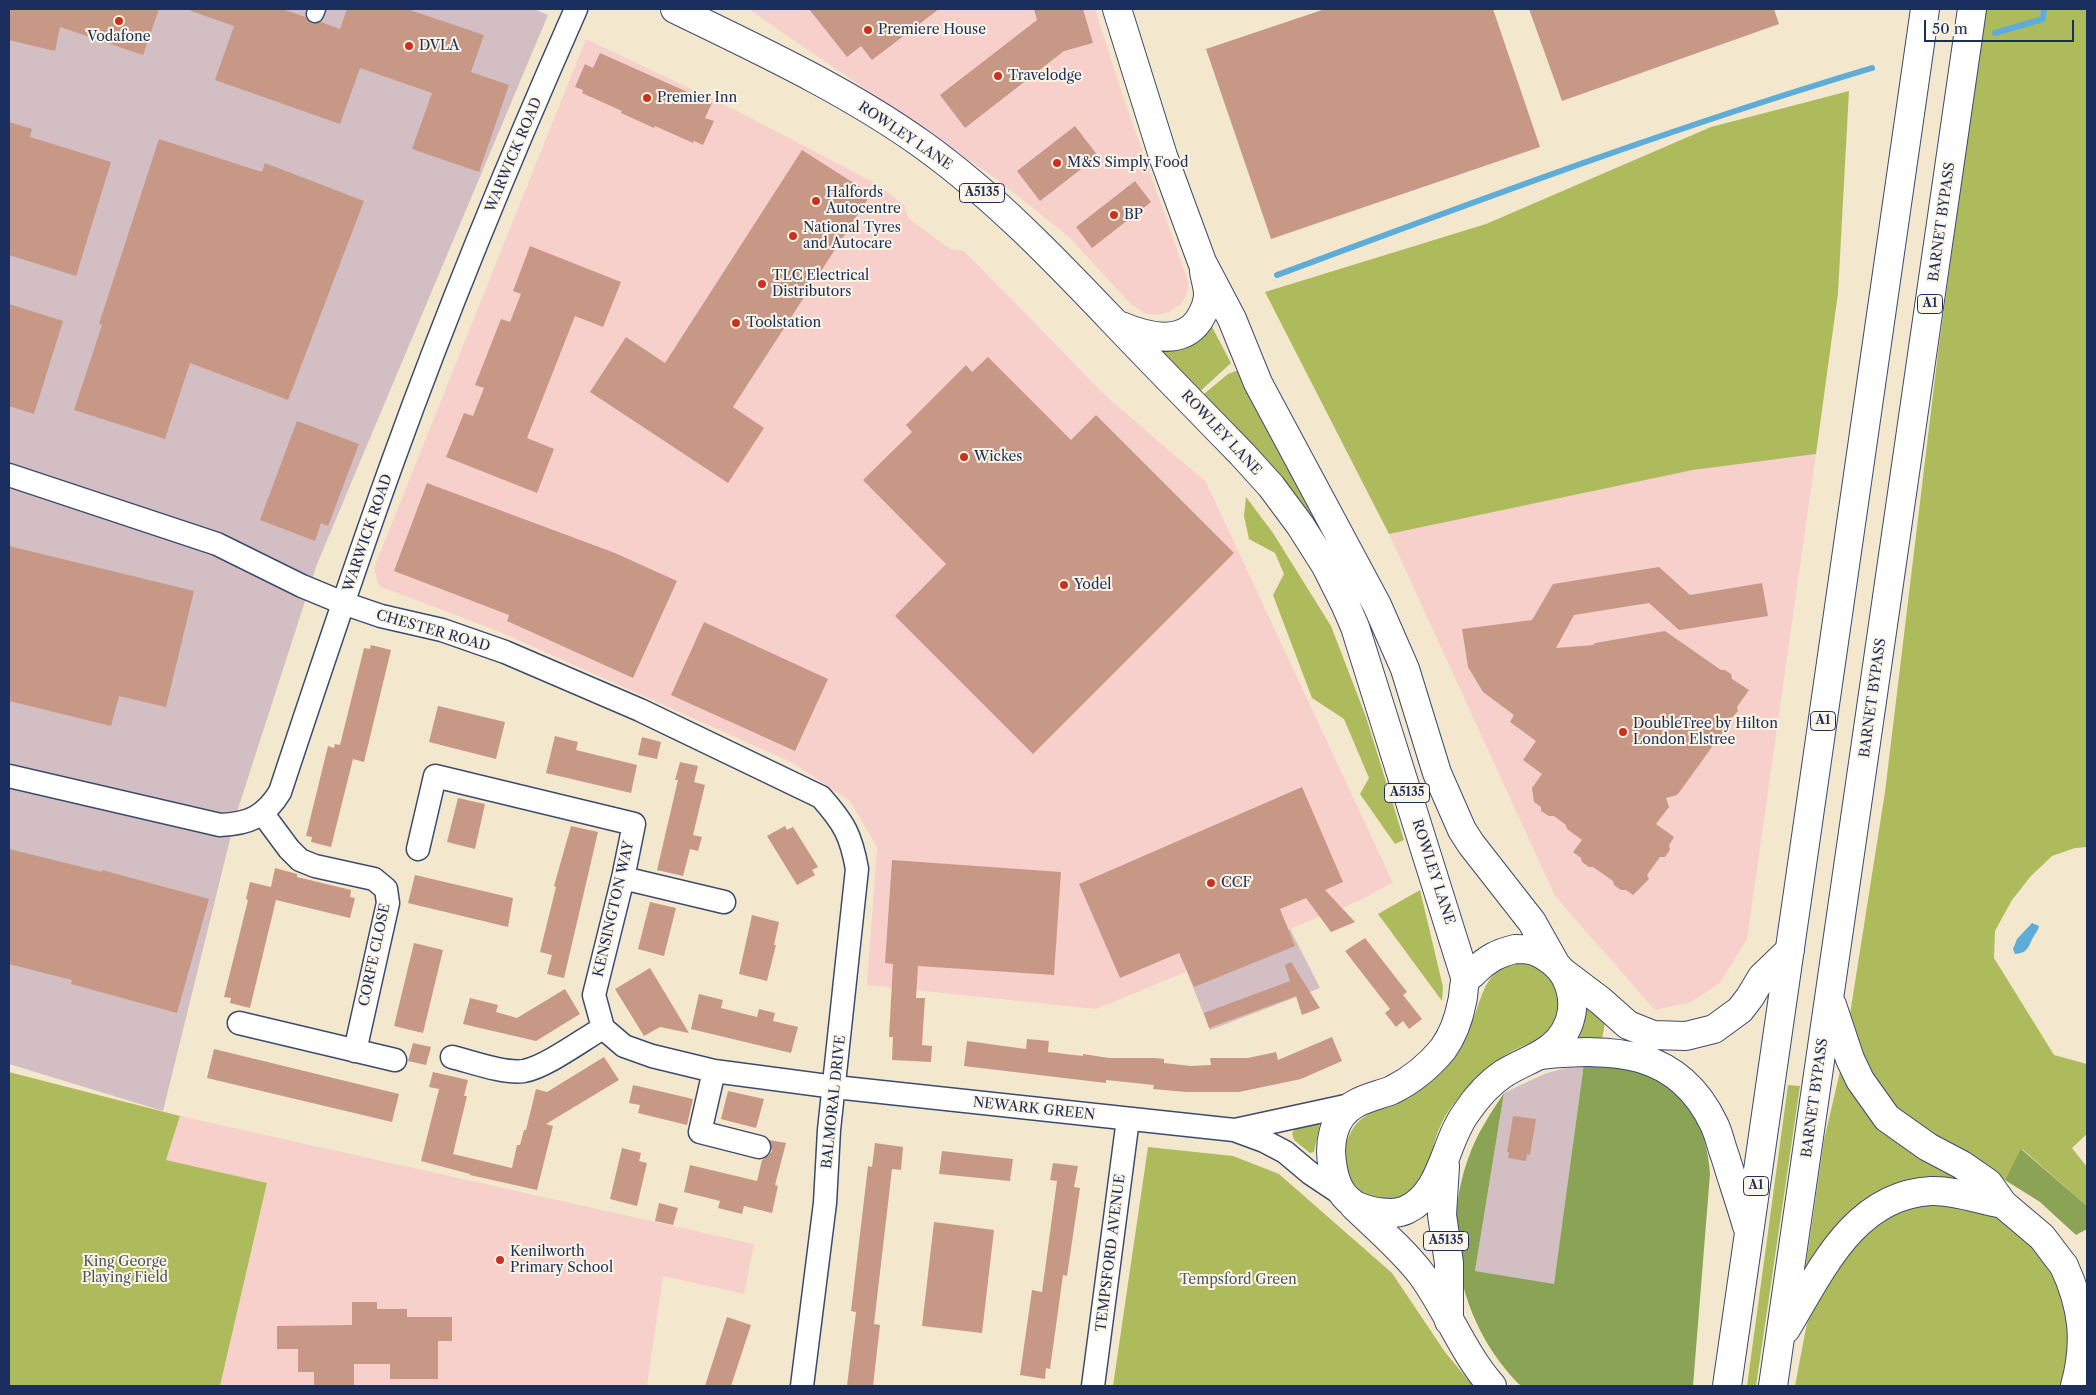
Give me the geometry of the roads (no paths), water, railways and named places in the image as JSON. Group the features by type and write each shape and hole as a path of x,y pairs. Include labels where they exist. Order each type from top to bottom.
{"main road":[{"name":"A5135","path":"675,9 757,49"},
{"name":"A5135","path":"716,9 729,25 757,49"},
{"name":"A5135","path":"1117,9 1162,156 1202,262 1232,319 1258,383 1377,605 1405,669 1438,773 1462,830 1532,922 1559,968"},
{"name":"A1","path":"1727,1386 1925,9"},
{"name":"BARNET BYPASS","path":"1773,1386 1972,9"},
{"name":"ROWLEY LANE","path":"757,49 824,84 882,118 943,160 1034,240 1271,486 1300,525 1330,573 1354,627 1466,980"},
{"name":"A5135","path":"1116,324 1140,334 1157,337 1179,336 1195,326 1205,311 1208,294 1202,262"},
{"path":"1559,968 1571,990 1573,1006 1570,1022 1564,1034 1554,1046 1503,1074 1476,1098 1456,1128 1445,1161 1425,1197 1405,1211 1381,1213 1362,1208 1345,1197 1333,1173 1330,1142 1334,1128 1354,1104 1411,1080 1428,1065 1444,1047 1456,1024 1466,980 1490,957 1515,949 1534,950 1559,968 1601,1001 1628,1026 1654,1036 1686,1036 1714,1029 1740,1010 1762,977 1790,950"},
{"path":"1830,998 1850,1060 1860,1080 1886,1118 1928,1148 1962,1165 1988,1183 2003,1204 2042,1237 2064,1266 2073,1286 2080,1310 2082,1335 2081,1364 2075,1386"},
{"path":"1540,1055 1584,1052 1626,1054 1648,1060 1670,1072 1690,1089 1705,1107 1714,1125 1749,1232"},
{"name":"A5135","path":"1445,1161 1442,1215 1450,1263 1450,1321"},
{"path":"1780,1340 1832,1252 1866,1215 1884,1204 1905,1196 1932,1191 1956,1193 1978,1200 2003,1204"},
{"name":"A5135","path":"1345,1197 1403,1253 1422,1276 1466,1350 1492,1386"}],"street":[{"name":"WARWICK ROAD","path":"9,776 220,825 239,824 263,814 273,804 280,792 342,603 436,346 576,9"},
{"name":"CHESTER ROAD","path":"9,475 217,544 302,586 342,603 381,616 442,630 505,652 640,710 821,797 841,820"},
{"name":"KENSINGTON WAY","path":"418,849 435,776 634,824 623,878 594,995 602,1028"},
{"name":"CORFE CLOSE","path":"263,814 289,849 300,860 315,866 374,879 386,889 388,903 355,1051"},
{"name":"BALMORAL DRIVE","path":"802,1386 825,1204 829,1130 857,869 853,844 841,820"},
{"path":"623,878 724,902"},
{"path":"239,1023 395,1060"},
{"path":"452,1058 502,1070 524,1071 542,1064 602,1028 624,1046 652,1056 714,1072 834,1088"},
{"path":"714,1072 700,1132 759,1148"},
{"name":"NEWARK GREEN","path":"834,1088 1234,1130 1264,1141 1286,1152 1310,1173 1345,1197"},
{"name":"NEWARK GREEN","path":"1234,1130 1354,1104"},
{"name":"TEMPSFORD AVENUE","path":"1093,1386 1128,1120"}],"water":[{"path":"2032,923 2039,926 2038,930 2026,951 2015,954 2013,949 2017,939"}],"waterway":[{"path":"1995,33 2043,19 2044,9"},
{"path":"1277,275 1499,193 1647,141 1722,115 1872,68"}],"place":[{"name":"Vodafone","path":"119,21"},
{"name":"Premiere House","path":"868,30"},
{"name":"DVLA","path":"409,46"},
{"name":"Travelodge","path":"998,76"},
{"name":"Premier Inn","path":"647,98"},
{"name":"M&S Simply Food","path":"1057,163"},
{"name":"Halfords Autocentre","path":"816,201"},
{"name":"BP","path":"1114,215"},
{"name":"National Tyres and Autocare","path":"793,236"},
{"name":"TLC Electrical Distributors","path":"762,284"},
{"name":"Toolstation","path":"736,323"},
{"name":"Wickes","path":"964,457"},
{"name":"Yodel","path":"1064,585"},
{"name":"DoubleTree by Hilton London Elstree","path":"1623,732"},
{"name":"CCF","path":"1211,883"},
{"name":"Kenilworth Primary School","path":"500,1260"}],"park label":[{"name":"King George Playing Field","path":"125,1270"},
{"name":"Tempsford Green","path":"1238,1280"}]}
